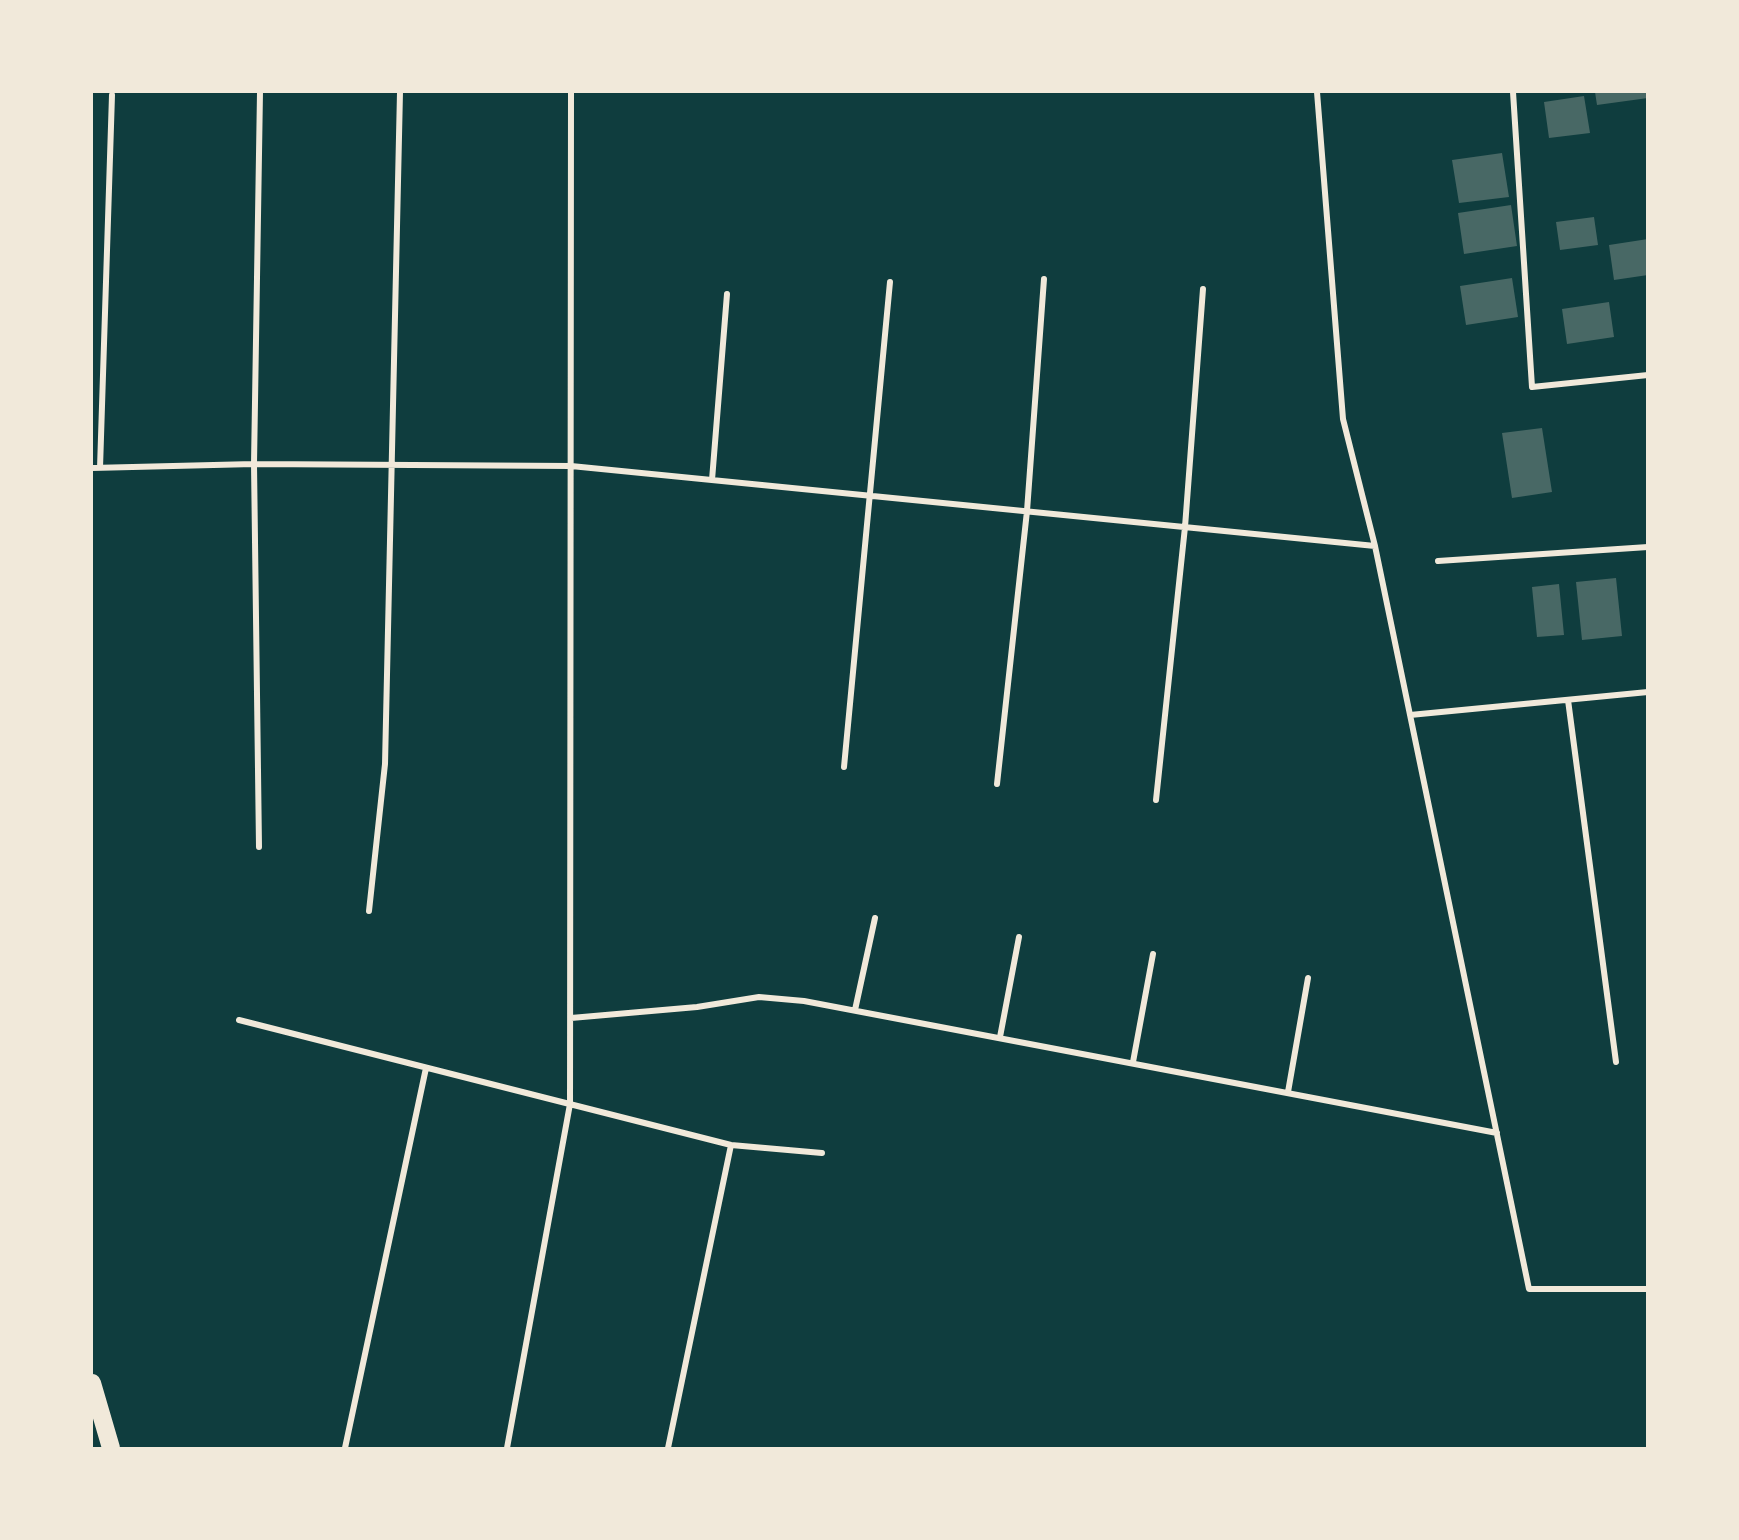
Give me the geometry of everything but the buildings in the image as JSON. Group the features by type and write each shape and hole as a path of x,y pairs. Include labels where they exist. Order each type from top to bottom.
{"highway":[{"path":"92,1383 111,1449"}],"street":[{"path":"258,847 254,464 260,92"},
{"path":"369,911 385,764 400,92"},
{"path":"507,1449 570,1104 571,92"},
{"path":"1317,92 1343,419 1375,546 1529,1289 1647,1289"},
{"path":"1513,92 1532,387 1647,375"},
{"path":"100,468 112,94"},
{"path":"998,784 1027,511 1044,279"},
{"path":"844,768 890,282"},
{"path":"1156,800 1185,527 1203,289"},
{"path":"712,480 727,294"},
{"path":"92,468 254,464 571,466 1375,546"},
{"path":"1438,561 1647,548"},
{"path":"1410,715 1647,692"},
{"path":"1568,700 1616,1062"},
{"path":"855,1011 875,918"},
{"path":"1000,1037 1018,937"},
{"path":"1133,1062 1153,954"},
{"path":"1288,1092 1308,978"},
{"path":"571,1018 696,1007 759,997 804,1001 1497,1133"},
{"path":"239,1020 731,1145 822,1153"},
{"path":"345,1449 426,1068"},
{"path":"668,1449 731,1145"}]}
